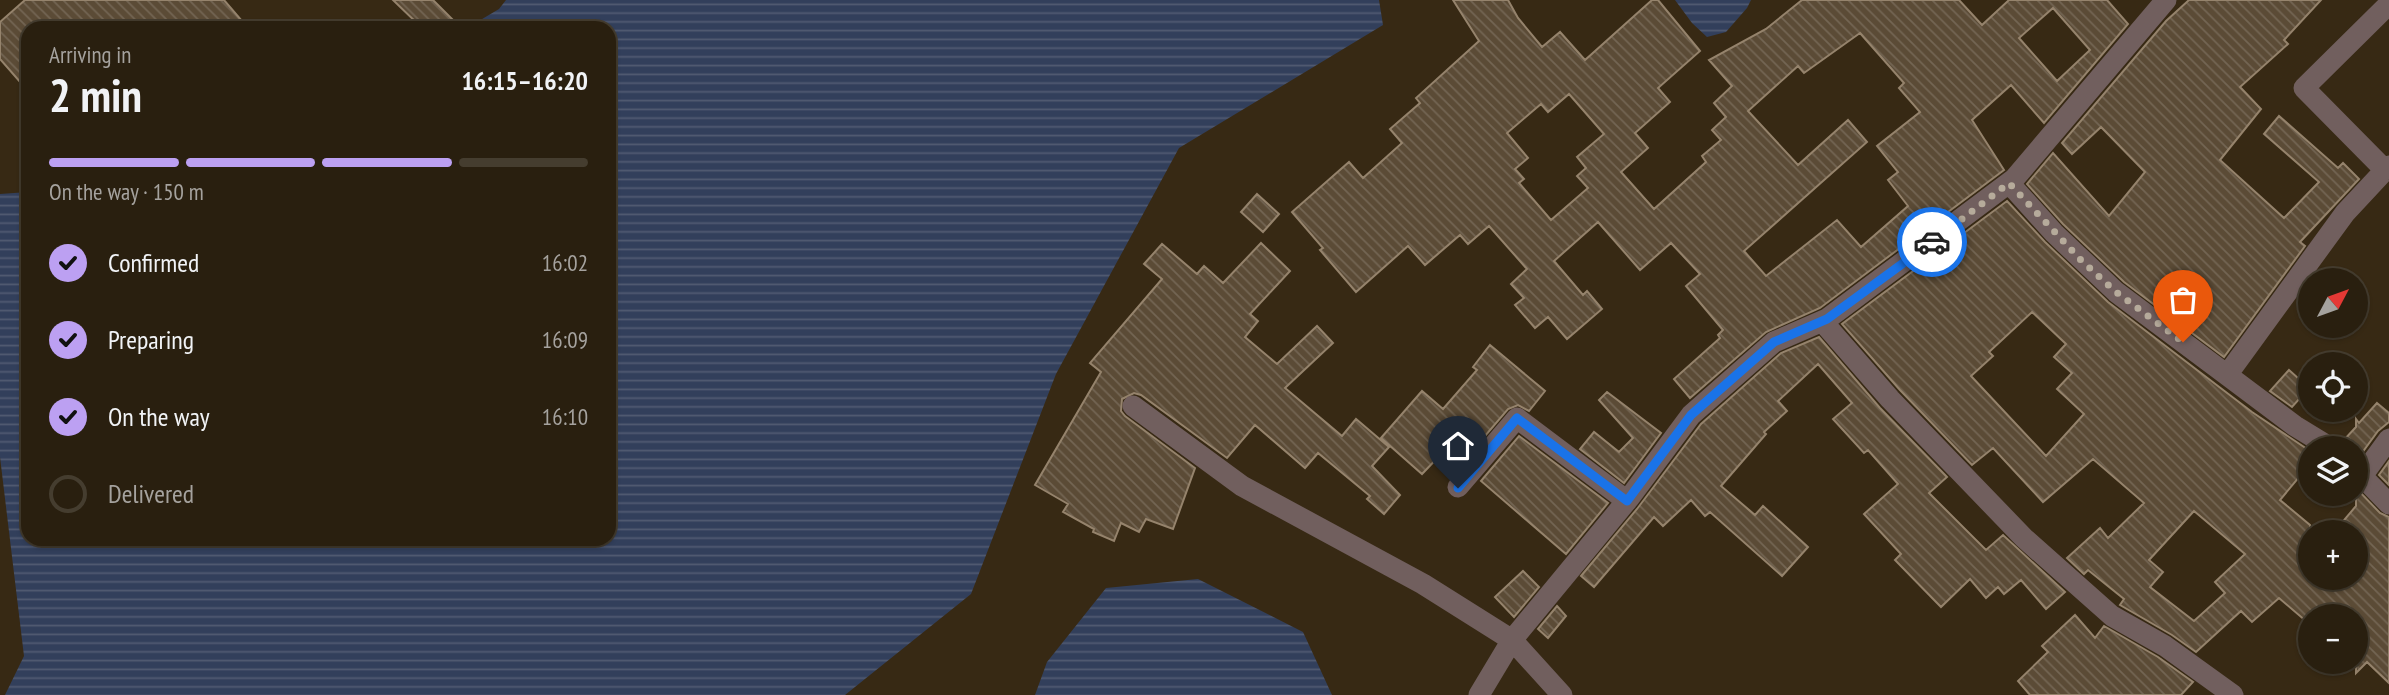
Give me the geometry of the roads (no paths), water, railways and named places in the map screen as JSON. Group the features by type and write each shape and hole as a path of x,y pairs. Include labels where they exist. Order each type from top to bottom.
{"street":[{"path":"1479,695 1512,640 1627,501 1691,415 1774,342 1822,321 2009,183 2166,0"},
{"path":"2227,375 2345,214 2387,168 2304,88 2389,4"},
{"path":"2009,183 2054,233 2116,292 2311,436"},
{"path":"1822,321 1890,399 2024,538 2112,616 2165,646 2233,695"},
{"path":"1133,406 1242,486 1423,584 1512,640 1562,695"},
{"path":"1458,488 1517,418 1627,501"},
{"path":"2368,463 2389,439"},
{"path":"2368,482 2389,504"}],"water":[{"path":"506,0 1379,0 1383,25 1179,148 1056,374 971,594 845,695 5,695 24,656 0,457 0,194 21,192 21,546 616,546 616,21 479,21 499,9"},
{"path":"1675,0 1751,0 1726,32 1707,37 1692,23"},
{"path":"1198,579 1303,632 1332,695 1035,695 1047,662 1106,588"}]}
